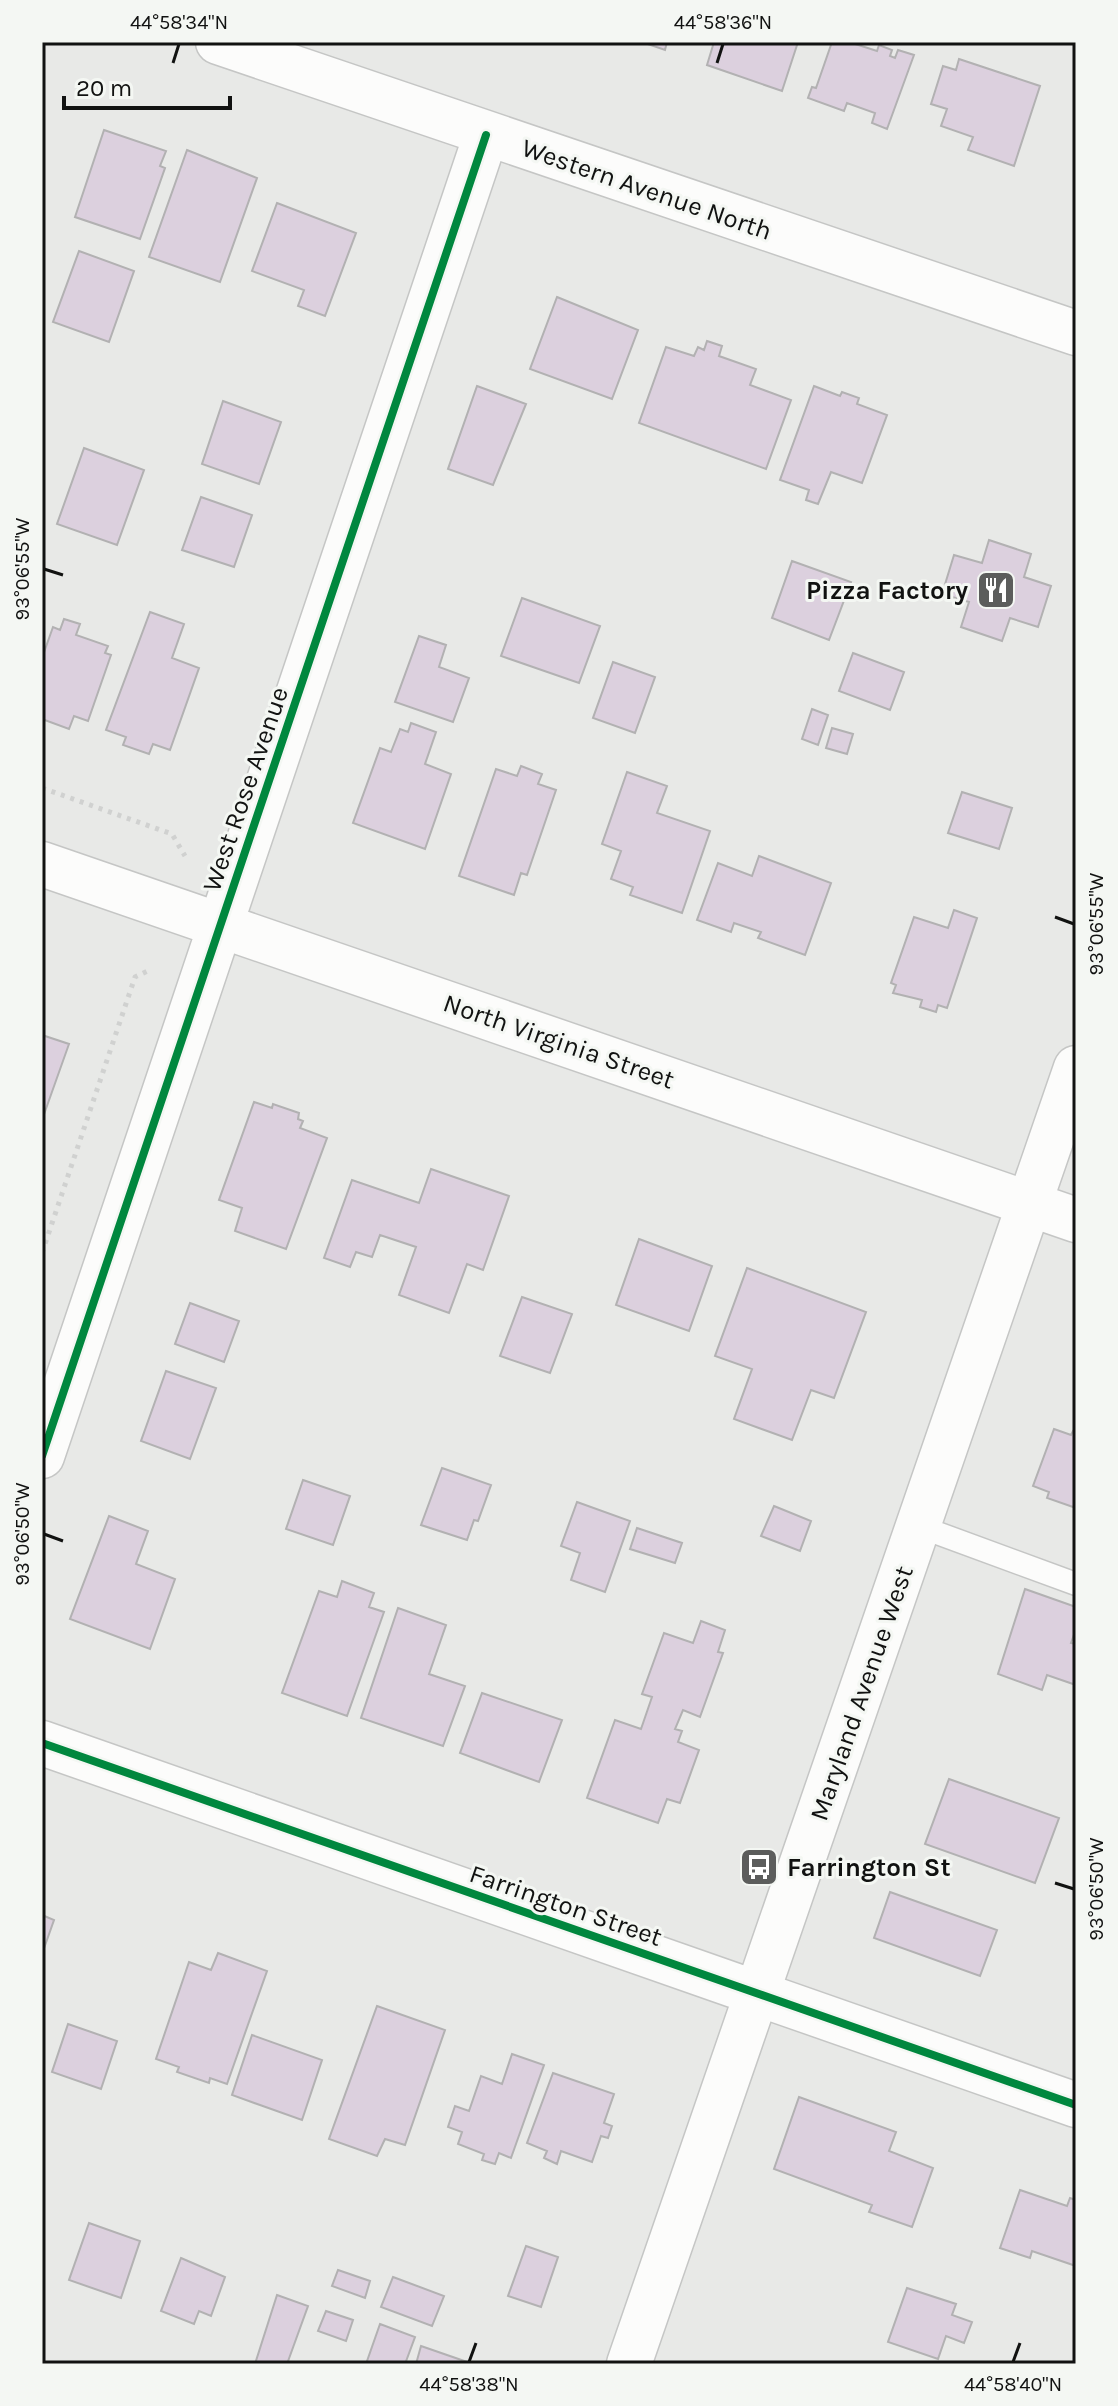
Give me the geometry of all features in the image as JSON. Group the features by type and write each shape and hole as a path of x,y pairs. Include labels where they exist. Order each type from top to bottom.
{"street":[{"name":"Western Avenue North","path":"218,42 1076,333"},
{"name":"West Rose Avenue","path":"42,1456 486,135"},
{"name":"North Virginia Street","path":"42,864 1076,1220"},
{"name":"Maryland Avenue West","path":"629,2364 1076,1068"},
{"name":"Farrington Street","path":"42,1743 1076,2105"}],"lane":[{"path":"918,1526 1076,1584"}],"path":[{"path":"42,788 172,834 185,856"},
{"path":"42,1253 135,977 151,970"}],"building":[{"path":"642,42 667,42 665,50"},
{"path":"714,42 798,42 782,91 707,65"},
{"path":"832,42 849,42 877,51 879,45 892,50 890,56 895,58 898,50 914,55 887,129 872,123 875,113 847,103 844,111 808,98 812,87 816,88"},
{"path":"959,59 1040,86 1014,166 968,150 973,137 941,126 947,109 931,104 943,66 956,70"},
{"path":"104,130 166,151 160,166 165,168 140,239 75,217"},
{"path":"187,150 257,178 220,282 149,257"},
{"path":"277,203 356,233 325,316 298,306 304,290 252,271"},
{"path":"79,251 134,271 109,342 53,322"},
{"path":"557,297 638,330 612,399 530,369"},
{"path":"707,341 722,346 719,356 756,369 750,385 791,400 766,469 639,423 666,347 694,356 698,347 704,350"},
{"path":"477,386 526,404 493,485 448,469"},
{"path":"814,386 840,396 842,392 859,398 857,404 887,415 862,483 831,472 818,504 806,500 809,490 780,480"},
{"path":"223,401 281,422 259,484 202,464"},
{"path":"84,448 144,470 117,545 57,524"},
{"path":"201,497 252,515 234,567 182,550"},
{"name":"Pizza Factory","path":"989,540 1031,554 1024,577 1051,586 1038,627 1010,618 1002,641 961,627 969,602 942,594 954,555 982,563"},
{"path":"792,561 851,582 829,640 772,618"},
{"path":"522,598 600,626 579,683 501,656"},
{"path":"150,612 184,624 172,658 199,668 170,750 153,744 149,754 123,745 126,737 106,730"},
{"path":"64,619 80,624 76,635 108,646 105,653 111,655 88,721 74,716 69,729 42,719 42,658 53,627 60,630"},
{"path":"419,636 446,645 439,667 469,678 453,722 395,702"},
{"path":"853,653 904,672 890,710 839,691"},
{"path":"613,662 655,677 635,733 593,718"},
{"path":"812,709 828,715 818,745 802,739"},
{"path":"411,723 436,732 425,764 451,774 425,849 353,823 380,748 391,752 400,729 408,732"},
{"path":"832,728 853,734 847,754 826,748"},
{"path":"521,766 542,774 538,784 556,790 527,875 521,873 514,895 459,876 496,769 517,776"},
{"path":"627,772 667,786 657,813 710,831 682,913 630,895 633,887 611,879 621,851 602,844"},
{"path":"962,792 1012,808 999,849 948,833"},
{"path":"759,856 831,883 805,955 758,938 761,932 734,923 731,932 697,920 718,863 752,876"},
{"path":"954,910 977,918 947,1008 938,1005 936,1012 920,1007 922,1000 893,993 896,985 891,983 914,917 948,928"},
{"path":"42,1035 69,1044 42,1120"},
{"path":"254,1102 272,1108 273,1104 299,1113 298,1119 303,1121 300,1128 327,1138 286,1249 235,1231 242,1208 219,1200"},
{"path":"431,1169 509,1196 483,1270 467,1264 449,1313 399,1295 416,1247 380,1235 372,1257 356,1252 350,1267 324,1258 352,1180 419,1203"},
{"path":"639,1239 712,1266 689,1331 616,1305"},
{"path":"747,1268 866,1312 834,1398 811,1390 792,1440 734,1419 752,1369 715,1356"},
{"path":"522,1297 572,1314 550,1373 500,1356"},
{"path":"190,1303 239,1321 224,1362 175,1344"},
{"path":"166,1371 216,1388 190,1459 141,1441"},
{"path":"1054,1429 1071,1435 1073,1431 1076,1432 1076,1508 1047,1498 1049,1492 1033,1486"},
{"path":"442,1468 491,1485 478,1521 474,1520 467,1540 421,1525"},
{"path":"303,1480 350,1496 333,1545 286,1529"},
{"path":"577,1502 630,1521 605,1592 571,1580 580,1553 561,1546"},
{"path":"774,1506 811,1521 800,1551 761,1536"},
{"path":"109,1516 148,1531 136,1564 175,1579 150,1649 70,1619"},
{"path":"637,1528 682,1543 675,1563 630,1549"},
{"path":"342,1581 374,1593 369,1607 384,1612 347,1716 282,1693 319,1591 337,1597"},
{"path":"1025,1589 1076,1607 1076,1629 1071,1643 1076,1644 1076,1685 1047,1675 1042,1690 998,1674"},
{"path":"398,1608 446,1625 429,1674 465,1686 443,1746 361,1718"},
{"path":"701,1621 725,1630 718,1652 723,1653 700,1717 683,1710 675,1729 682,1731 678,1742 699,1750 680,1803 667,1799 658,1823 587,1798 615,1720 641,1729 652,1697 642,1694 664,1633 693,1643"},
{"path":"482,1693 562,1720 539,1782 460,1753"},
{"path":"949,1779 1059,1818 1035,1883 925,1844"},
{"path":"890,1892 997,1930 980,1976 874,1938"},
{"path":"42,1915 54,1920 42,1954"},
{"path":"218,1953 267,1971 227,2084 210,2078 209,2083 177,2072 179,2067 156,2059 189,1962 211,1970"},
{"path":"377,2006 445,2030 405,2145 385,2139 377,2156 329,2139"},
{"path":"68,2024 117,2041 101,2089 52,2072"},
{"path":"252,2035 322,2060 302,2120 232,2095"},
{"path":"512,2054 544,2065 511,2158 499,2153 495,2164 482,2160 484,2154 458,2144 462,2132 448,2127 455,2106 469,2111 481,2076 502,2084"},
{"path":"553,2073 614,2094 604,2123 612,2126 608,2138 601,2136 592,2162 561,2151 557,2164 544,2158 547,2151 527,2143"},
{"path":"799,2097 896,2132 889,2151 933,2168 912,2227 869,2212 872,2205 774,2169"},
{"path":"1020,2190 1067,2206 1070,2198 1076,2200 1076,2266 1032,2251 1030,2258 1000,2248"},
{"path":"89,2223 140,2241 121,2298 69,2280"},
{"path":"526,2246 558,2257 541,2307 508,2296"},
{"path":"181,2258 225,2277 211,2316 199,2311 194,2324 161,2311"},
{"path":"338,2270 370,2281 365,2298 332,2286"},
{"path":"393,2277 444,2296 432,2326 381,2307"},
{"path":"907,2288 956,2304 952,2315 972,2322 964,2343 946,2336 938,2359 888,2342"},
{"path":"277,2295 308,2306 287,2364 255,2364"},
{"path":"326,2311 353,2320 346,2341 318,2331"},
{"path":"380,2324 415,2337 405,2364 366,2364"},
{"path":"421,2346 473,2364 416,2364"}],"cycle path":[{"path":"42,1456 486,135"},
{"path":"42,1743 1076,2105"}],"place":[{"name":"Pizza Factory","path":"996,590"},
{"name":"Farrington St","path":"759,1867"}]}
